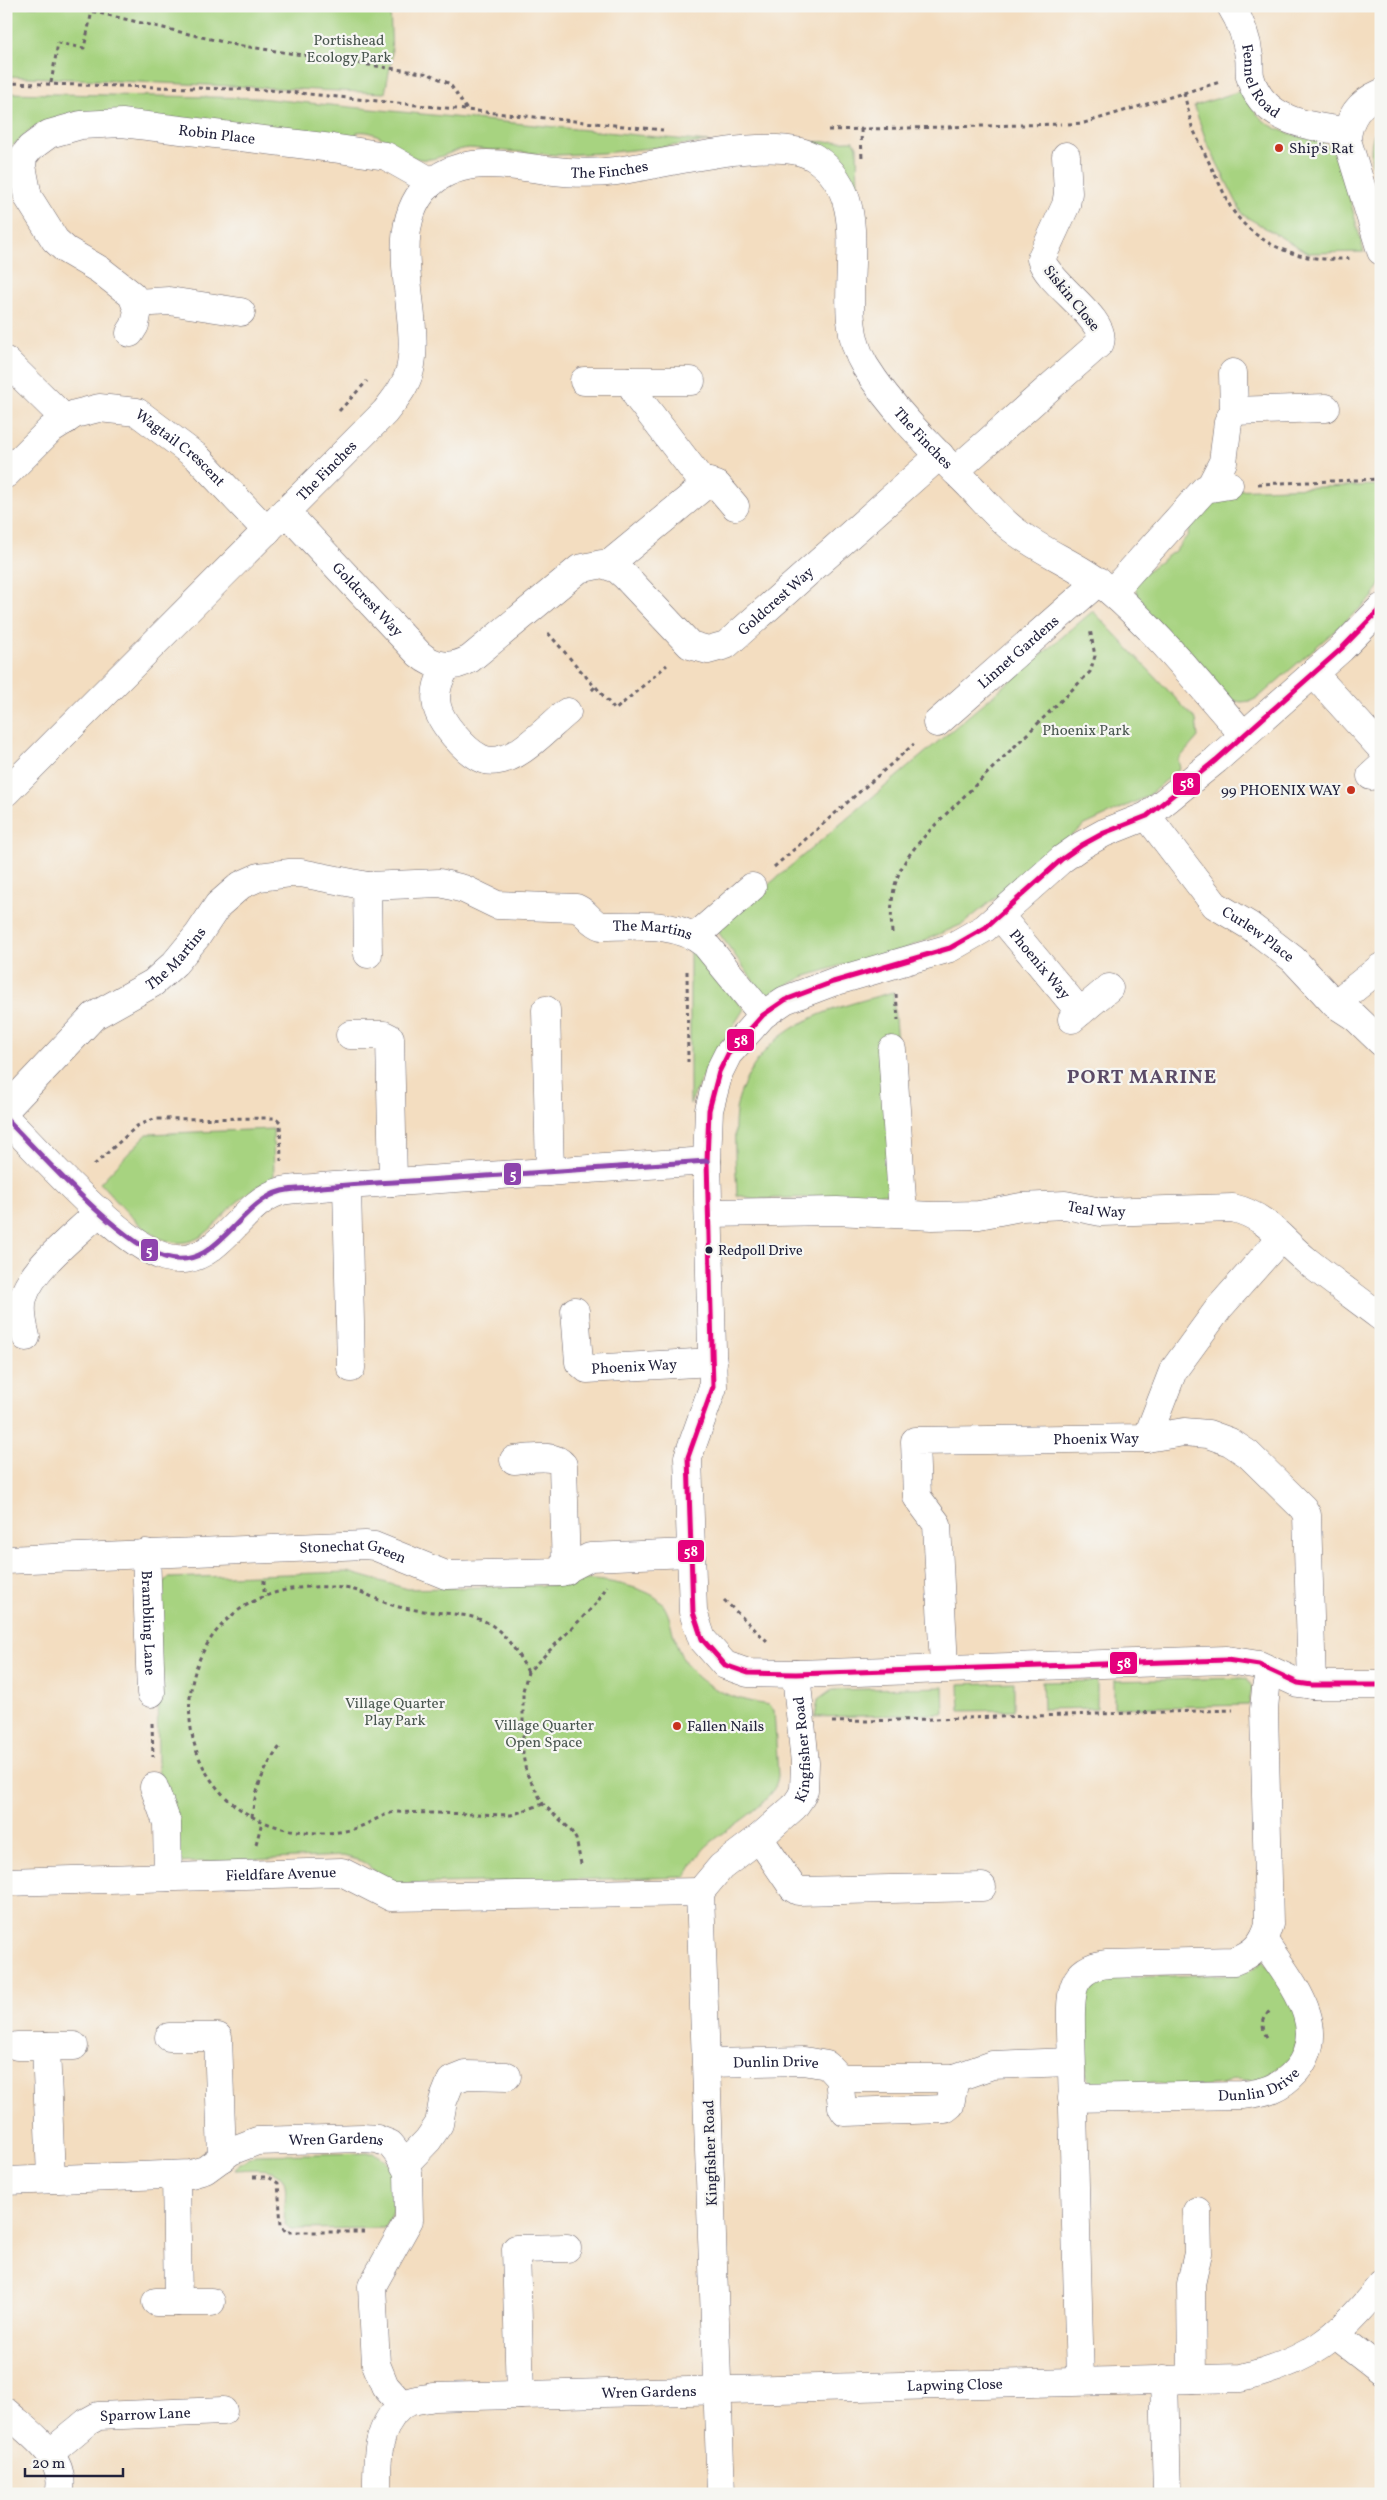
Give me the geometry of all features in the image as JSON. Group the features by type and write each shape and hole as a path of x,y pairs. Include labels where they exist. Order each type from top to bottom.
{"street":[{"name":"Fennel Road","path":"1231,6 1240,22 1246,40 1250,74 1260,98 1281,116 1317,128 1348,131"},
{"path":"1368,254 1355,171 1349,149 1348,131 1352,117 1358,107 1381,94"},
{"name":"Robin Place","path":"136,303 124,287 66,250 55,240 15,177 24,156 30,148 49,134 81,125 122,124 386,156 432,182"},
{"name":"The Finches","path":"6,792 385,412 407,379 411,366 412,333 406,240 410,216 417,200 432,182 452,172 478,164 594,173 688,158 771,149 787,150 814,157 834,175 845,192 850,235 850,324 855,346 864,364 878,384 948,463 1011,528 1105,587 1139,618 1243,734"},
{"name":"Siskin Close","path":"948,463 1100,343 1101,335 1097,325 1058,283 1041,260 1066,206 1068,193 1066,156"},
{"path":"130,333 138,317 136,303 169,301 241,312"},
{"path":"6,361 66,420"},
{"name":"Linnet Gardens","path":"937,723 1077,601 1105,587 1206,489 1221,486 1228,422 1234,411 1234,374"},
{"path":"584,381 691,381"},
{"path":"630,381 638,398 701,480 717,485 735,506"},
{"name":"Wagtail Crescent","path":"6,474 51,429 75,414 99,408 137,412 197,457 267,531"},
{"path":"1234,411 1326,408"},
{"name":"Goldcrest Way","path":"690,645 708,650 726,645 948,463"},
{"path":"608,565 709,482"},
{"name":"Goldcrest Way","path":"285,511 419,654 432,663 446,666"},
{"path":"567,712 514,755 498,760 481,759 472,754 441,720 436,690 446,666 470,659 579,569 594,565 608,565 617,569 632,582 690,645"},
{"name":"Phoenix Way","path":"1381,608 1313,674 1243,734 1216,760 1147,816 1104,833 1082,845 1062,859 985,928 950,948 833,982 785,1000 763,1015 728,1054 719,1072 709,1110 708,1161 713,1362 712,1395 695,1433 688,1457 690,1560 693,1612 696,1626 702,1638 718,1659 725,1665 748,1673 796,1674 944,1667 1227,1660 1244,1661 1298,1683 1312,1685 1381,1685"},
{"path":"1313,674 1381,748"},
{"name":"Curlew Place","path":"1147,816 1215,905 1250,926 1293,960 1335,1004 1355,1017 1381,1042"},
{"name":"The Martins","path":"6,1109 94,1016 153,983 175,963 198,935 218,905 241,885 259,877 290,873 367,886 440,883 464,889 497,905 576,908 584,911 593,923 601,926 661,927 695,936 763,1015"},
{"path":"367,886 368,954"},
{"path":"695,936 752,887"},
{"name":"Phoenix Way","path":"999,915 1076,1016 1109,988"},
{"path":"1335,1004 1381,967"},
{"path":"546,1010 550,1172"},
{"path":"350,1036 384,1035 390,1038 393,1182"},
{"path":"892,1050 903,1214"},
{"path":"6,1120 72,1185 127,1235 166,1257 188,1258 208,1251 247,1213 267,1198 282,1191 708,1161"},
{"path":"347,1185 351,1368"},
{"name":"Teal Way","path":"709,1213 837,1211 979,1215 1021,1207 1065,1205 1101,1212 1233,1208 1250,1212 1269,1224 1281,1238 1307,1261 1381,1317"},
{"path":"26,1336 22,1305 30,1283 39,1271 100,1211"},
{"path":"1147,1438 1173,1371 1219,1308 1281,1238"},
{"name":"Phoenix Way","path":"575,1311 579,1362 587,1370 713,1362"},
{"name":"Phoenix Way","path":"944,1667 937,1524 917,1497 915,1441 1147,1438 1198,1432 1230,1442 1248,1454 1303,1508 1309,1522 1312,1685"},
{"path":"514,1460 552,1458 560,1461 563,1465 566,1571"},
{"name":"Stonechat Green","path":"6,1560 365,1545 374,1546 446,1575 566,1571 590,1557 622,1556 690,1560"},
{"name":"Brambling Lane","path":"146,1553 151,1693"},
{"path":"1080,2381 1071,2062 1071,1998 1075,1983 1080,1974 1089,1967 1107,1964 1234,1962 1251,1954 1264,1941 1269,1924 1264,1709 1270,1670"},
{"name":"Kingfisher Road","path":"721,2494 700,1892 721,1866 759,1838 794,1807 804,1790 805,1763 799,1723 796,1674"},
{"path":"154,1787 167,1823 168,1877"},
{"path":"759,1838 793,1888 798,1891 982,1887"},
{"name":"Fieldfare Avenue","path":"6,1882 342,1872 391,1897 700,1892"},
{"name":"Dunlin Drive","path":"1072,2098 1242,2096 1264,2094 1279,2086 1301,2064 1309,2048 1311,2030 1305,2005 1264,1941"},
{"path":"170,2037 218,2036 222,2158"},
{"path":"17,2046 74,2046"},
{"path":"46,2046 51,2179"},
{"name":"Dunlin Drive","path":"707,2063 815,2062 827,2065 839,2078 842,2107 845,2112 945,2109 950,2105 955,2078 992,2065 1071,2062"},
{"path":"405,2164 428,2140 438,2124 443,2101 451,2081 466,2076 507,2076"},
{"name":"Wren Gardens","path":"6,2181 191,2174 205,2170 231,2151 257,2141 377,2139 390,2144 405,2164 408,2172 409,2215 403,2231 372,2286 376,2364 385,2386 402,2405 434,2397 717,2389"},
{"path":"176,2175 167,2302 211,2302"},
{"path":"1192,2379 1191,2284 1198,2253 1197,2212"},
{"path":"520,2395 516,2249 567,2248"},
{"name":"Lapwing Close","path":"717,2389 1241,2378 1264,2373 1305,2356 1336,2335 1358,2314 1381,2285"},
{"path":"1336,2335 1381,2370"},
{"path":"1164,2379 1167,2494"},
{"path":"377,2494 380,2442 391,2419 402,2405"},
{"name":"Sparrow Lane","path":"50,2453 87,2422 98,2416 223,2411"},
{"path":"6,2412 50,2453 60,2470 62,2480 60,2494"}],"path":[{"path":"69,6 156,28 236,45 429,74 450,84 466,110"},
{"path":"51,83 58,43 84,48 92,12"},
{"path":"824,130 1084,124 1250,74"},
{"path":"6,82 269,90 668,130"},
{"path":"1184,93 1192,127 1238,219 1262,238 1294,254 1326,260 1368,254"},
{"path":"1221,486 1381,480"},
{"path":"892,1050 900,1050 891,921 893,894 903,862 914,846 1090,672 1094,656 1093,641 1086,611 1077,601"},
{"path":"528,610 616,710 690,645"},
{"path":"567,712 596,687"},
{"path":"752,887 937,723"},
{"path":"689,1072 687,946 695,936"},
{"path":"72,1185 137,1126 146,1121 272,1117 280,1122 282,1191"},
{"path":"585,1894 576,1839 570,1829 543,1804 526,1772 523,1755 523,1691 528,1672 597,1603 622,1556"},
{"path":"690,1560 796,1669 796,1674"},
{"path":"528,1672 519,1656 497,1630 486,1621 468,1614 394,1606 349,1589 299,1588 276,1592 253,1602 233,1615 216,1632 203,1652 193,1674 188,1697 188,1721 193,1745 202,1767 215,1787 232,1804 252,1817 275,1827 298,1832 340,1832 354,1829 384,1814 395,1812 511,1815 543,1804"},
{"path":"151,1693 154,1787"},
{"path":"799,1723 1264,1709"},
{"path":"252,1817 260,1780 272,1757 282,1744"},
{"path":"250,2178 268,2177 278,2183 281,2225 283,2230 288,2233 403,2231"}],"green space":[{"name":"Portishead Ecology Park","path":"6,6 390,6 392,57 385,93 6,76"},
{"path":"1243,90 1260,118 1285,132 1320,142 1331,149 1345,181 1364,252 1308,253 1243,215 1207,143 1194,106"},
{"path":"6,93 258,98 708,142 603,153 557,155 469,148 433,159 420,159 404,153 375,134 366,132 357,132 355,142 76,112 38,124 6,151"},
{"path":"1381,118 1381,195 1372,165 1371,147"},
{"path":"853,141 857,146 858,196 810,142"},
{"path":"1381,485 1381,584 1372,598 1259,697 1251,701 1241,702 1228,699 1141,605 1135,587 1136,579 1176,550 1188,535 1190,524 1212,496 1228,490"},
{"name":"Phoenix Park","path":"1093,611 1196,720 1198,737 1178,760 1180,768 1148,796 1085,825 963,924 904,949 803,977 765,997 716,929"},
{"path":"695,950 744,1009 706,1069 690,1104 690,952"},
{"path":"893,992 897,1044 879,1044 895,1193 755,1199 737,1195 735,1122 737,1107 745,1082 759,1058 774,1042 809,1019 850,1004"},
{"path":"273,1129 274,1180 260,1185 249,1192 227,1211 209,1231 196,1239 181,1242 167,1241 154,1235 130,1215 100,1183 147,1134"},
{"name":"Village Quarter Open Space","path":"348,1572 408,1589 558,1585 580,1580 599,1580 622,1584 654,1596 666,1610 675,1640 689,1668 711,1687 739,1699 769,1705 774,1710 778,1776 775,1787 749,1815 704,1849 685,1877 396,1884 386,1880 362,1861 343,1856 176,1863 158,1768 157,1679 161,1586 168,1578"},
{"path":"1247,1679 1252,1687 1249,1705 1114,1708 1114,1681"},
{"path":"1097,1681 1097,1708 1043,1709 1042,1682"},
{"path":"1014,1682 1014,1710 960,1711 959,1684"},
{"path":"943,1687 944,1714 815,1717 818,1700 832,1690"},
{"path":"1263,1960 1302,2015 1293,2057 1262,2079 1253,2081 1235,2079 1222,2084 1177,2088 1154,2082 1095,2087 1089,2080 1086,2073 1085,1994 1090,1982 1104,1978 1237,1974 1252,1969"},
{"path":"373,2153 383,2158 390,2166 396,2186 393,2208 384,2228 291,2229 285,2225 285,2185 283,2178 272,2171 256,2169 234,2170 239,2163 255,2155"}],"transit line":[{"name":"58","path":"1381,608 1341,649 1216,760 1147,816 1104,833 1082,845 1062,859 985,928 950,948 833,982 785,1000 763,1015 728,1054 719,1072 709,1110 707,1161 713,1387 688,1457 693,1612 702,1639 725,1665 748,1673 796,1674 1227,1660 1259,1665 1298,1683 1312,1685 1381,1685"},
{"name":"5","path":"6,1119 60,1175 126,1235 146,1249 165,1257 183,1259 199,1255 213,1246 252,1208 266,1198 287,1190 707,1161"}],"place":[{"name":"Ship's Rat","path":"1279,148"},
{"name":"99 PHOENIX WAY","path":"1351,790"},
{"name":"Redpoll Drive","path":"709,1250"},
{"name":"Fallen Nails","path":"677,1726"}],"district":[{"name":"PORT MARINE","path":"1142,1076"}],"park label":[{"name":"Village Quarter Play Park","path":"395,1712"}]}
